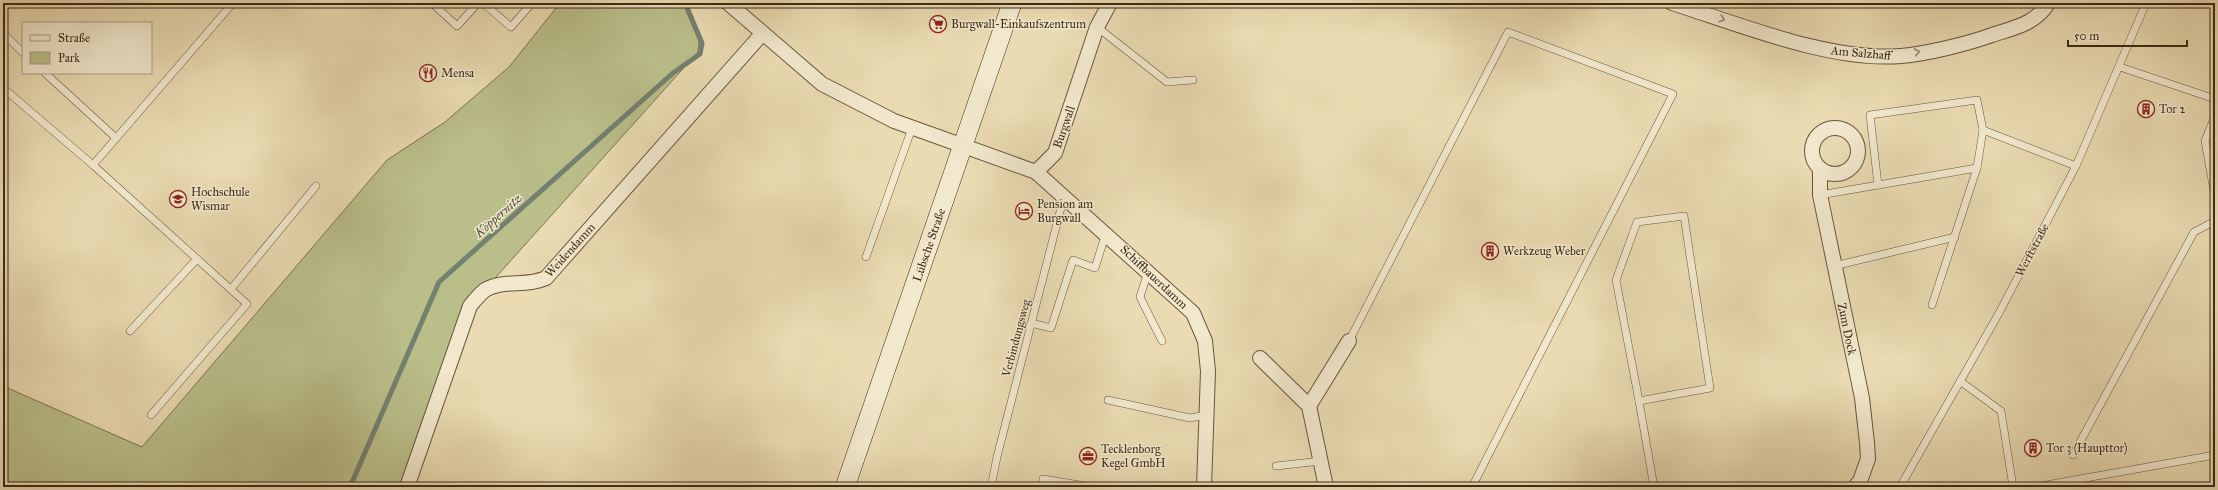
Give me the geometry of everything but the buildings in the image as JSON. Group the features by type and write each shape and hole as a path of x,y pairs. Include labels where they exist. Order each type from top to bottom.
{"street":[{"path":"728,3 762,34 822,84 894,121 1036,172"},
{"name":"Lübsche Straße","path":"845,487 1012,3"},
{"name":"Burgwall","path":"1036,172 1055,153 1097,27 1110,3"},
{"name":"Am Salzhaff","path":"1672,3 1819,49 1870,55 1900,56 1976,40 2032,22 2047,5"},
{"name":"Weidendamm","path":"407,487 470,306 485,290 502,284 536,282 546,278 762,34"},
{"name":"Zum Dock","path":"1820,169 1820,195 1862,398 1868,459 1861,485"},
{"name":"Schiffbauerdamm","path":"1036,172 1064,195 1193,313 1205,341 1208,371 1204,487"},
{"path":"1310,406 1349,341"},
{"path":"1260,358 1310,406 1326,487"}],"lane":[{"path":"93,165 233,3"},
{"path":"432,3 457,26 478,3"},
{"path":"483,3 511,26 532,3"},
{"name":"Werftstraße","path":"1900,487 1999,313 2076,166 2146,3"},
{"path":"1097,27 1167,82 1193,80"},
{"path":"1349,341 1508,32 1673,94 1472,487"},
{"path":"3,33 22,52"},
{"path":"2120,66 2215,99"},
{"path":"46,74 116,138"},
{"path":"3,88 93,165 247,304 151,415"},
{"path":"1878,185 1870,115 1977,100 1982,130 1977,168 1932,305"},
{"path":"2215,116 2206,141 2215,197"},
{"path":"866,257 912,128"},
{"path":"1982,130 2076,166"},
{"path":"1820,195 1977,168"},
{"path":"231,290 316,186"},
{"name":"Verbindungsweg","path":"991,487 996,457 1064,195"},
{"path":"1639,401 1710,388 1684,216 1637,222 1616,280 1654,487"},
{"path":"2073,455 2194,232 2215,221"},
{"path":"1031,323 1051,328 1073,260 1096,268 1106,233"},
{"path":"1834,266 1954,237"},
{"path":"130,331 197,259"},
{"path":"1148,272 1140,297 1162,341"},
{"path":"1960,381 2001,411 2013,487"},
{"path":"1108,400 1190,418 1207,415"},
{"path":"2035,487 2215,455"},
{"path":"1276,466 1321,461"},
{"path":"1042,487 1043,479 1092,487"}],"green space":[{"path":"560,3 683,3 699,41 698,52 470,306 407,487 3,487 3,386 142,447 387,160 445,122 509,67"}],"waterway":[{"name":"Köppernitz","path":"350,487 439,282 673,73 700,54 702,43 685,3"}],"place":[{"name":"Burgwall-Einkaufszentrum","path":"938,24"},
{"name":"Mensa","path":"428,73"},
{"name":"Tor 2","path":"2146,109"},
{"name":"Hochschule Wismar","path":"178,199"},
{"name":"Pension am Burgwall","path":"1024,211"},
{"name":"Werkzeug Weber","path":"1490,251"},
{"name":"Tor 3 (Haupttor)","path":"2033,448"},
{"name":"Tecklenborg Kegel GmbH","path":"1088,456"}]}
